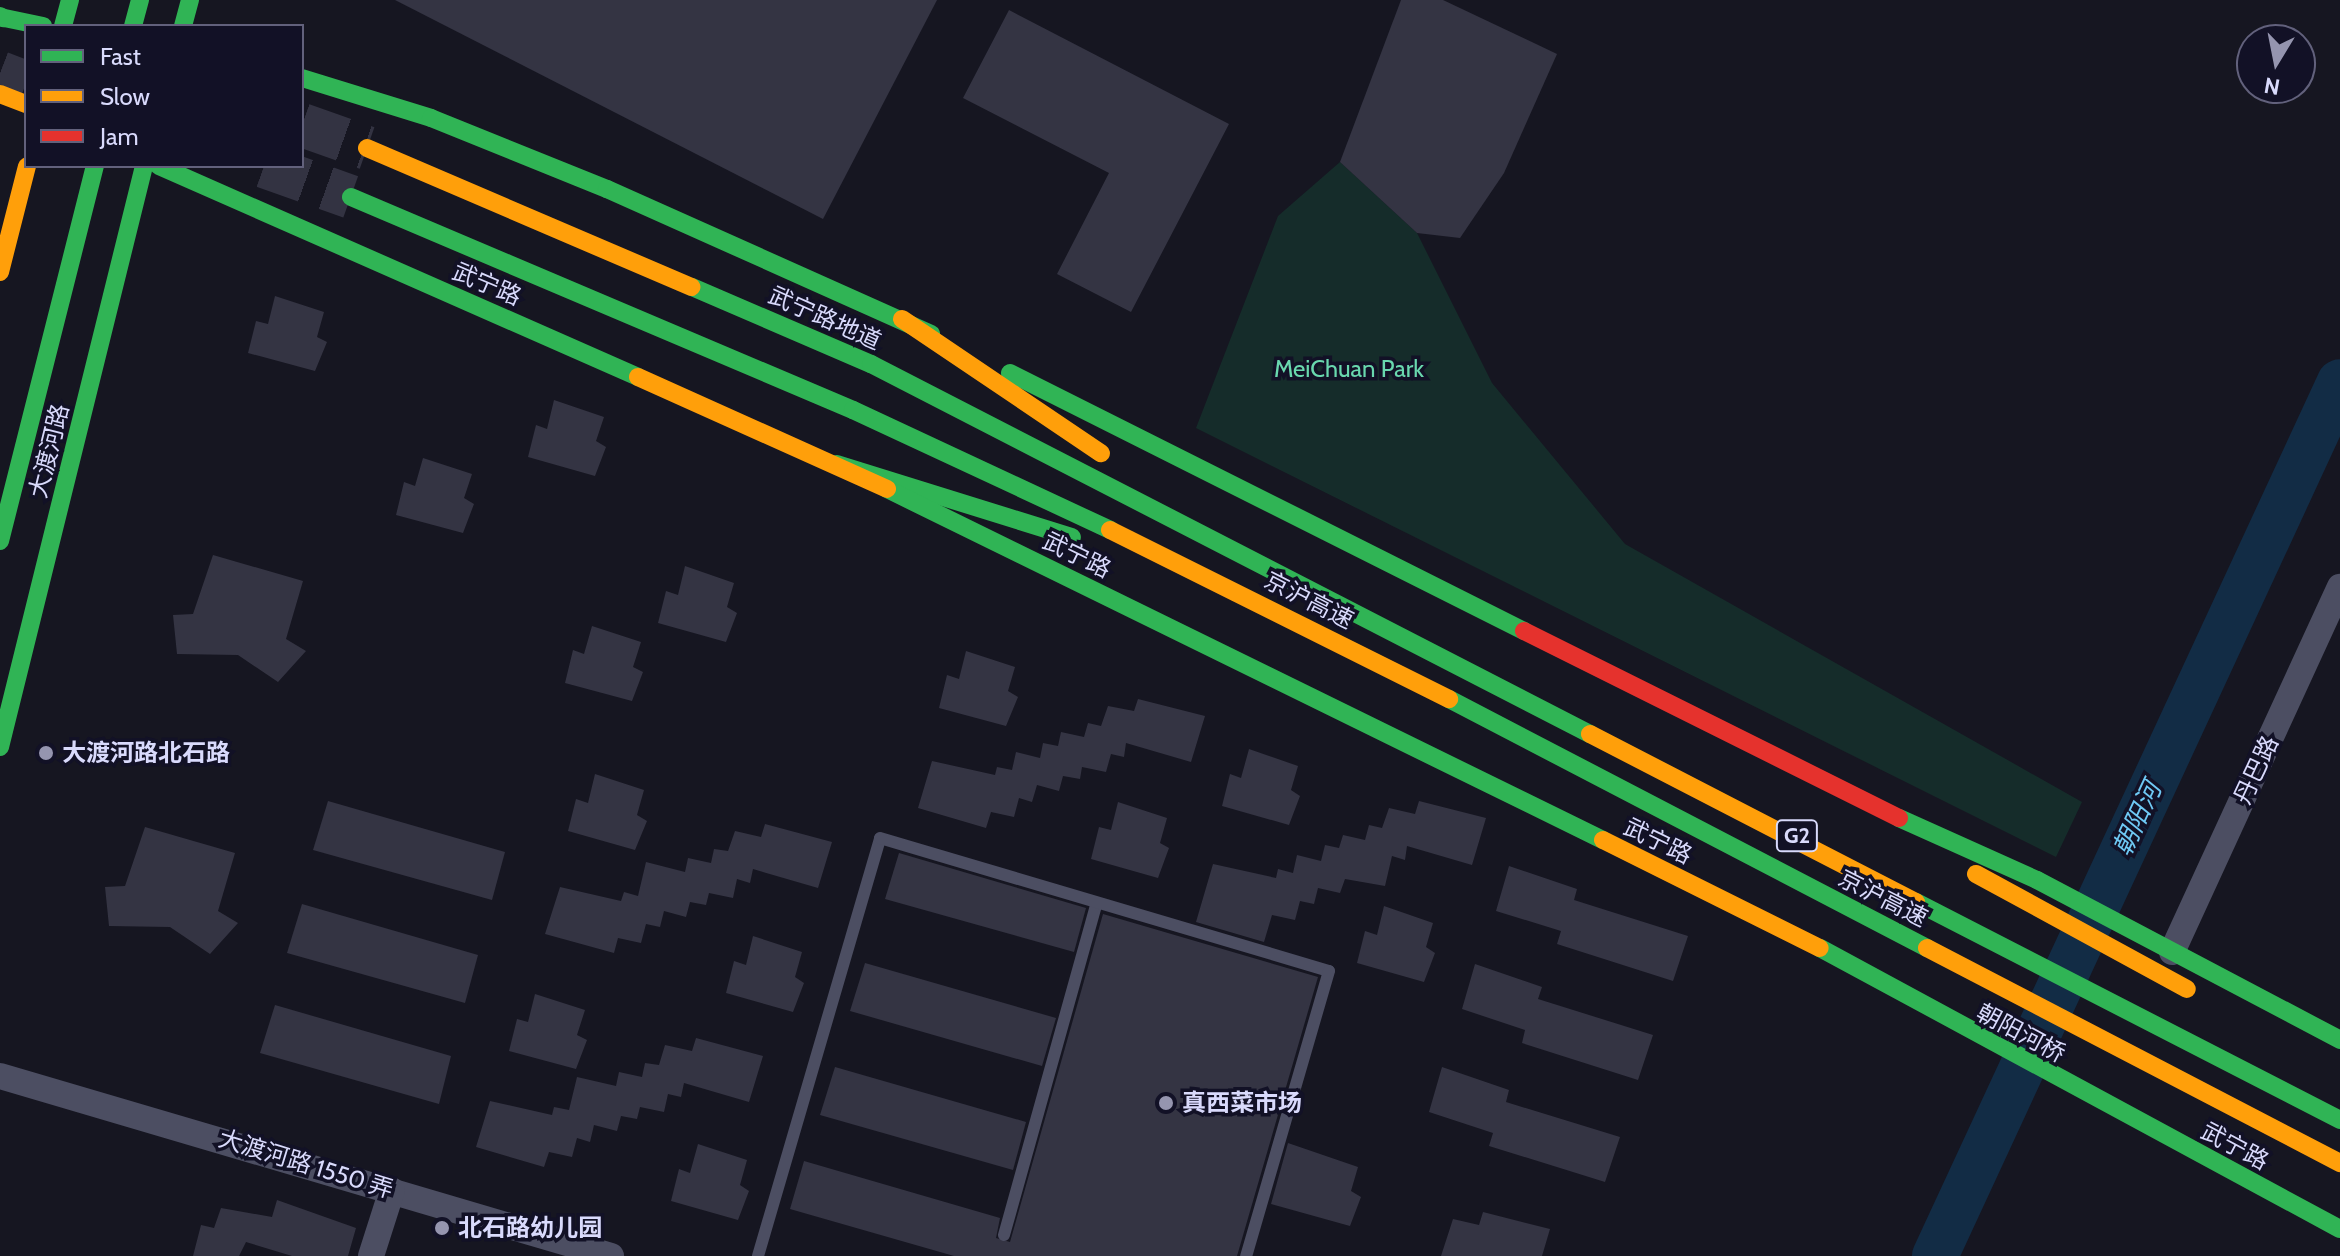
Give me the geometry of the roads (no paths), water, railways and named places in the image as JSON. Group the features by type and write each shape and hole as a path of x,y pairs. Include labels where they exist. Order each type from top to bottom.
{"main road":[{"path":"64,24 70,0"},
{"path":"134,24 140,0"},
{"path":"184,24 190,0"},
{"path":"1,17 34,24"},
{"path":"304,79 461,130 902,319 1876,808 2037,880 2340,1040"},
{"path":"0,94 24,103"},
{"name":"武宁路地道","path":"367,148 871,364 1253,554"},
{"path":"0,272 26,168"},
{"name":"大渡河路","path":"0,541 94,168"},
{"name":"大渡河路","path":"0,747 144,168"},
{"name":"武宁路","path":"164,168 837,464 1812,943 1955,1026"},
{"path":"351,197 824,397 1235,588"},
{"path":"902,319 1253,554"},
{"path":"837,464 1235,588"},
{"name":"京沪高速","path":"1253,554 2340,1120"},
{"name":"京沪高速","path":"1235,588 2340,1163"},
{"path":"1876,808 2023,905 2202,997"},
{"path":"1812,943 1967,1006 2243,1152"},
{"name":"朝阳河桥","path":"1955,1026 2064,1084"},
{"name":"武宁路","path":"2064,1084 2340,1229"}],"street":[{"name":"丹巴路","path":"2172,952 2340,587"},
{"name":"大渡河路 1550 弄","path":"0,1076 611,1256"},
{"path":"371,1256 392,1190"}],"lane":[{"path":"758,1256 880,838 1329,971 1246,1256"},
{"path":"1004,1235 1097,903"}],"waterway":[{"name":"朝阳河","path":"1935,1256 2340,382"}],"tunnel":[{"path":"0,73 24,82"},
{"path":"304,126 367,148"},
{"path":"270,168 351,197"}],"place":[{"name":"大渡河路北石路","path":"46,753"},
{"name":"真西菜市场","path":"1166,1103"},
{"name":"北石路幼儿园","path":"442,1228"}],"park label":[{"name":"MeiChuan Park","path":"1349,369"}]}
